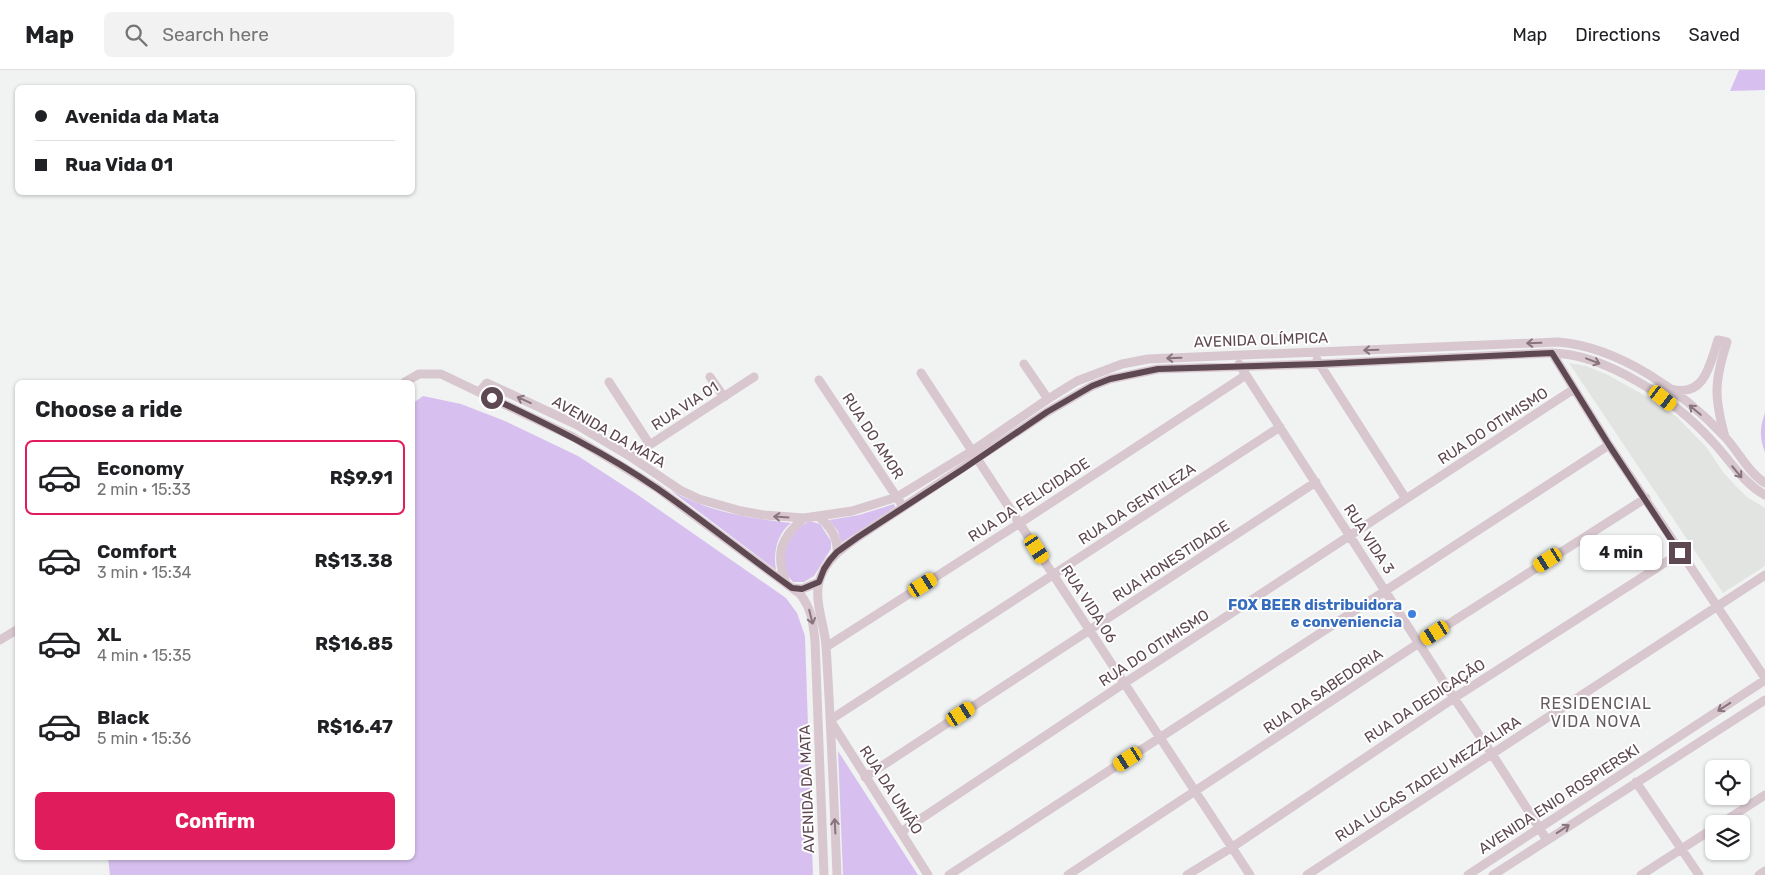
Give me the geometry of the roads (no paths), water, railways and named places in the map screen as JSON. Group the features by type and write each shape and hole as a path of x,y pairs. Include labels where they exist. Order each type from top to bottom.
{"street":[{"name":"AVENIDA OLÍMPICA","path":"1670,389 1676,391 1692,387 1706,378 1722,341 1716,392 1725,437"},
{"name":"AVENIDA OLÍMPICA","path":"880,503 897,497 972,451 1048,399 1086,377 1122,364 1148,359 1558,342 1572,343 1614,357 1637,368 1670,389 1725,437 1747,465 1765,483"},
{"path":"1313,352 1406,499"},
{"name":"AVENIDA OLÍMPICA","path":"891,517 1047,412 1092,386 1110,379 1158,369 1319,364 1552,353 1568,354 1583,358 1603,365 1644,385 1694,422 1743,478 1765,495"},
{"path":"1552,353 1609,445 1765,679"},
{"name":"RUA VIDA 3","path":"1234,355 1547,840"},
{"path":"1024,364 1048,399"},
{"name":"RUA VIDA 06","path":"921,373 1054,575 1123,684 1161,738 1194,793 1250,875"},
{"path":"408,380 419,374 441,374 479,392"},
{"name":"RUA DA FELICIDADE","path":"826,647 1246,375"},
{"path":"710,376 724,397"},
{"name":"RUA VIA 01","path":"631,458 754,377"},
{"name":"RUA DO AMOR","path":"819,380 904,508"},
{"path":"610,382 650,446"},
{"name":"AVENIDA DA MATA","path":"824,875 820,736 814,628 809,608 789,586 657,488 573,437 479,392 487,383 576,425 680,490 699,499 725,507 756,514 804,518 852,511 880,503"},
{"name":"RUA DO OTIMISMO","path":"901,832 1123,684 1574,389"},
{"name":"RUA DA GENTILEZA","path":"832,720 1280,427"},
{"path":"949,875 1609,445"},
{"name":"RUA HONESTIDADE","path":"865,777 1316,482"},
{"name":"RUA DA SABEDORIA","path":"1068,875 1419,644 1646,498"},
{"path":"819,517 836,539 837,552"},
{"name":"AVENIDA DA MATA","path":"837,875 832,720 826,647 818,596 819,582 824,569 837,552 891,517"},
{"path":"804,518 788,533 781,548 780,563 789,586 802,589 819,582"},
{"name":"RUA DA DEDICAÇÃO","path":"1187,875 1231,848 1454,698 1680,553"},
{"name":"RUA LUCAS TADEU MEZZALIRA","path":"1307,875 1765,575"},
{"path":"0,640 15,631"},
{"name":"AVENIDA ENIO ROSPIERSKI","path":"1468,875 1765,679"},
{"name":"AVENIDA ENIO ROSPIERSKI","path":"1493,875 1765,700"},
{"name":"RUA DA UNIÃO","path":"832,720 865,777 928,875"},
{"path":"1636,782 1699,875"},
{"path":"1734,815 1765,795"},
{"path":"1641,875 1705,834"},
{"path":"1759,875 1765,871"}],"place":[{"name":"FOX BEER distribuidora e conveniencia","path":"1412,614"}],"district":[{"name":"RESIDENCIAL VIDA NOVA","path":"1596,712"}]}
